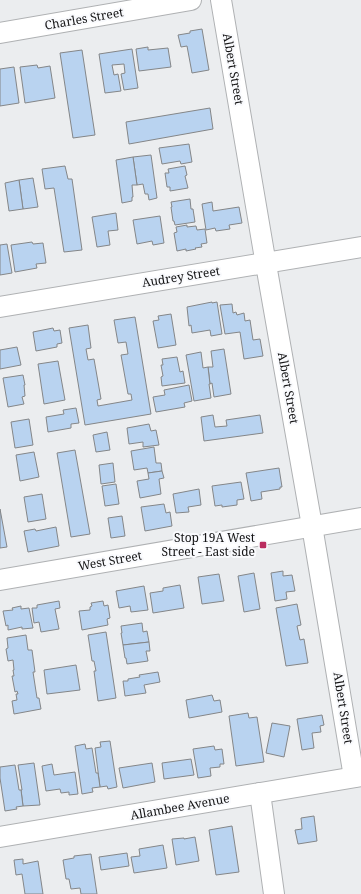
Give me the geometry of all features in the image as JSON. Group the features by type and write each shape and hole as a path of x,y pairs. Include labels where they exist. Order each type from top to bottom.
{"street":[{"name":"Charles Street","path":"0,34 191,0"},
{"name":"Albert Street","path":"221,0 312,526 358,777"},
{"name":"Audrey Street","path":"0,307 361,247"},
{"name":"West Street","path":"0,580 361,518"},
{"name":"Allambee Avenue","path":"0,837 358,777"},
{"path":"260,793 274,894"}],"building":[{"path":"202,29 209,70 192,73 187,46 181,47 178,35"},
{"path":"148,47 148,50 168,48 171,67 139,71 136,49"},
{"path":"132,49 138,88 124,90 121,74 125,73 124,64 112,65 114,75 118,74 121,91 105,93 99,54"},
{"path":"82,50 95,135 73,138 60,53"},
{"path":"37,65 38,68 50,66 55,98 25,103 20,67"},
{"path":"14,67 19,103 0,106 0,69"},
{"path":"210,108 213,129 129,144 126,122"},
{"path":"189,144 192,162 181,164 180,161 162,164 159,148"},
{"path":"151,155 157,198 149,200 148,194 145,194 143,184 137,185 133,157"},
{"path":"133,157 137,185 132,185 132,201 122,203 116,160"},
{"path":"65,166 68,179 72,179 82,250 64,252 54,188 45,189 42,169"},
{"path":"185,166 187,175 185,176 188,188 170,191 170,187 167,187 165,173 169,173 168,169"},
{"path":"33,178 38,207 23,209 19,180"},
{"path":"19,180 23,209 9,211 5,183"},
{"path":"190,199 195,222 175,225 173,221 171,202"},
{"path":"212,202 213,211 239,207 242,223 229,225 230,229 216,231 215,228 206,230 202,204"},
{"path":"116,213 118,230 108,231 110,245 97,247 92,217"},
{"path":"160,216 164,243 153,245 152,241 137,244 133,220"},
{"path":"187,225 187,227 196,226 197,230 205,229 207,243 201,244 202,247 195,248 196,249 177,251 174,233 177,232 176,227"},
{"path":"32,242 33,244 43,243 46,263 36,264 37,268 15,272 11,245"},
{"path":"7,244 12,273 0,275 0,245"},
{"path":"217,302 222,334 211,336 210,330 192,333 191,325 189,326 187,307"},
{"path":"232,304 233,313 236,312 237,315 244,313 245,321 250,320 253,340 260,339 263,356 244,359 240,332 225,334 220,305"},
{"path":"171,314 176,345 158,348 153,321 159,320 158,316"},
{"path":"135,317 151,414 85,425 69,328 88,325 91,348 86,349 88,360 94,359 101,399 97,400 98,406 132,400 131,394 128,394 121,355 128,354 126,342 118,343 114,320"},
{"path":"53,328 54,331 60,330 62,343 57,344 57,347 36,351 33,332"},
{"path":"17,347 21,365 0,369 0,350"},
{"path":"224,349 231,394 214,397 212,383 210,384 208,367 213,367 211,351"},
{"path":"201,352 203,368 208,367 211,398 194,401 186,355"},
{"path":"177,357 180,372 183,371 185,383 162,386 162,359"},
{"path":"58,361 65,400 44,404 38,364"},
{"path":"23,375 25,396 22,397 24,404 8,407 3,378"},
{"path":"189,385 192,401 184,403 185,407 156,412 153,397 165,395 164,390"},
{"path":"76,408 79,423 71,424 71,428 48,432 46,417 64,414 63,410"},
{"path":"213,415 215,427 227,426 226,420 260,415 263,433 204,441 201,417"},
{"path":"29,419 33,445 15,448 11,422"},
{"path":"149,424 151,431 156,430 159,445 143,447 143,442 129,444 127,428"},
{"path":"107,432 110,450 96,452 93,435"},
{"path":"154,447 156,463 161,463 162,471 148,473 147,468 134,470 131,451"},
{"path":"75,450 90,534 71,537 57,453"},
{"path":"34,452 39,477 20,481 16,455"},
{"path":"113,463 115,482 101,484 99,465"},
{"path":"279,468 282,487 280,487 280,489 261,492 262,499 251,501 246,473"},
{"path":"162,471 164,478 159,479 161,494 140,498 137,481 149,479 148,473"},
{"path":"241,482 244,499 237,500 237,505 222,507 222,505 215,506 212,486"},
{"path":"116,484 119,504 105,506 102,486"},
{"path":"199,489 201,505 188,507 189,512 176,513 173,494"},
{"path":"42,494 46,519 28,522 24,497"},
{"path":"164,504 166,513 170,512 172,526 145,531 141,507"},
{"path":"0,509 7,547 0,548"},
{"path":"122,516 125,536 111,538 108,518"},
{"path":"56,527 59,546 28,552 24,531 35,529 36,531"},
{"path":"283,571 283,576 292,575 295,591 286,592 287,599 275,601 271,573"},
{"path":"254,573 260,609 244,612 238,576"},
{"path":"219,574 224,601 202,604 198,577"},
{"path":"180,585 184,608 153,613 150,593 163,591 163,588"},
{"path":"144,586 148,610 131,612 130,606 119,608 116,591"},
{"path":"59,601 60,608 55,609 59,629 41,632 39,622 34,623 32,608 37,608 37,605"},
{"path":"103,601 104,606 108,605 110,618 107,619 108,625 82,630 79,611 90,610 90,607 92,606 91,603"},
{"path":"297,604 301,625 297,626 300,640 304,639 308,663 286,666 276,608"},
{"path":"21,606 21,609 29,608 33,628 22,629 22,627 8,630 8,625 6,626 3,611 13,610 12,608"},
{"path":"142,623 143,632 147,631 149,642 123,645 121,626"},
{"path":"106,632 116,698 98,701 94,671 96,671 94,661 92,661 88,635"},
{"path":"26,635 28,650 32,650 35,672 33,672 37,698 39,698 41,709 14,714 12,701 17,700 16,694 18,694 17,691 15,692 12,676 14,676 13,660 8,661 6,649 8,648 7,638"},
{"path":"149,642 150,651 146,651 148,661 127,664 123,645"},
{"path":"76,665 80,690 47,694 44,670"},
{"path":"158,672 160,682 144,685 146,693 125,696 123,681 140,677 139,675"},
{"path":"212,695 214,701 220,700 222,712 189,718 186,700"},
{"path":"248,713 249,718 257,717 264,762 236,766 229,716"},
{"path":"322,715 324,725 320,726 321,732 312,733 314,748 302,750 297,719"},
{"path":"272,723 290,726 284,757 266,753"},
{"path":"110,741 117,787 108,789 107,786 100,787 95,748 101,747 100,742"},
{"path":"85,744 86,749 92,748 100,787 92,788 93,792 82,794 75,746"},
{"path":"214,746 215,750 222,749 224,764 220,764 220,767 210,768 211,776 198,778 193,749"},
{"path":"191,759 194,775 164,779 162,763"},
{"path":"34,763 40,805 23,806 18,765"},
{"path":"152,763 155,782 123,788 119,768"},
{"path":"52,764 54,775 75,772 78,794 69,795 69,792 61,793 60,789 46,791 42,766"},
{"path":"15,765 23,806 16,807 17,809 5,811 0,778 0,767"},
{"path":"314,816 317,841 298,844 295,830 302,829 301,818"},
{"path":"232,826 239,872 216,875 209,830"},
{"path":"195,837 199,861 176,865 172,839"},
{"path":"163,845 167,868 134,873 131,857 140,856 139,849"},
{"path":"127,853 129,866 101,870 99,857"},
{"path":"91,854 97,894 81,894 80,888 71,889 69,879 66,879 63,860 74,858 74,856"},
{"path":"23,859 23,864 38,861 43,894 25,894 22,874 16,875 14,860"}],"place":[{"name":"Stop 19A West Street - East side","path":"263,545"}]}
